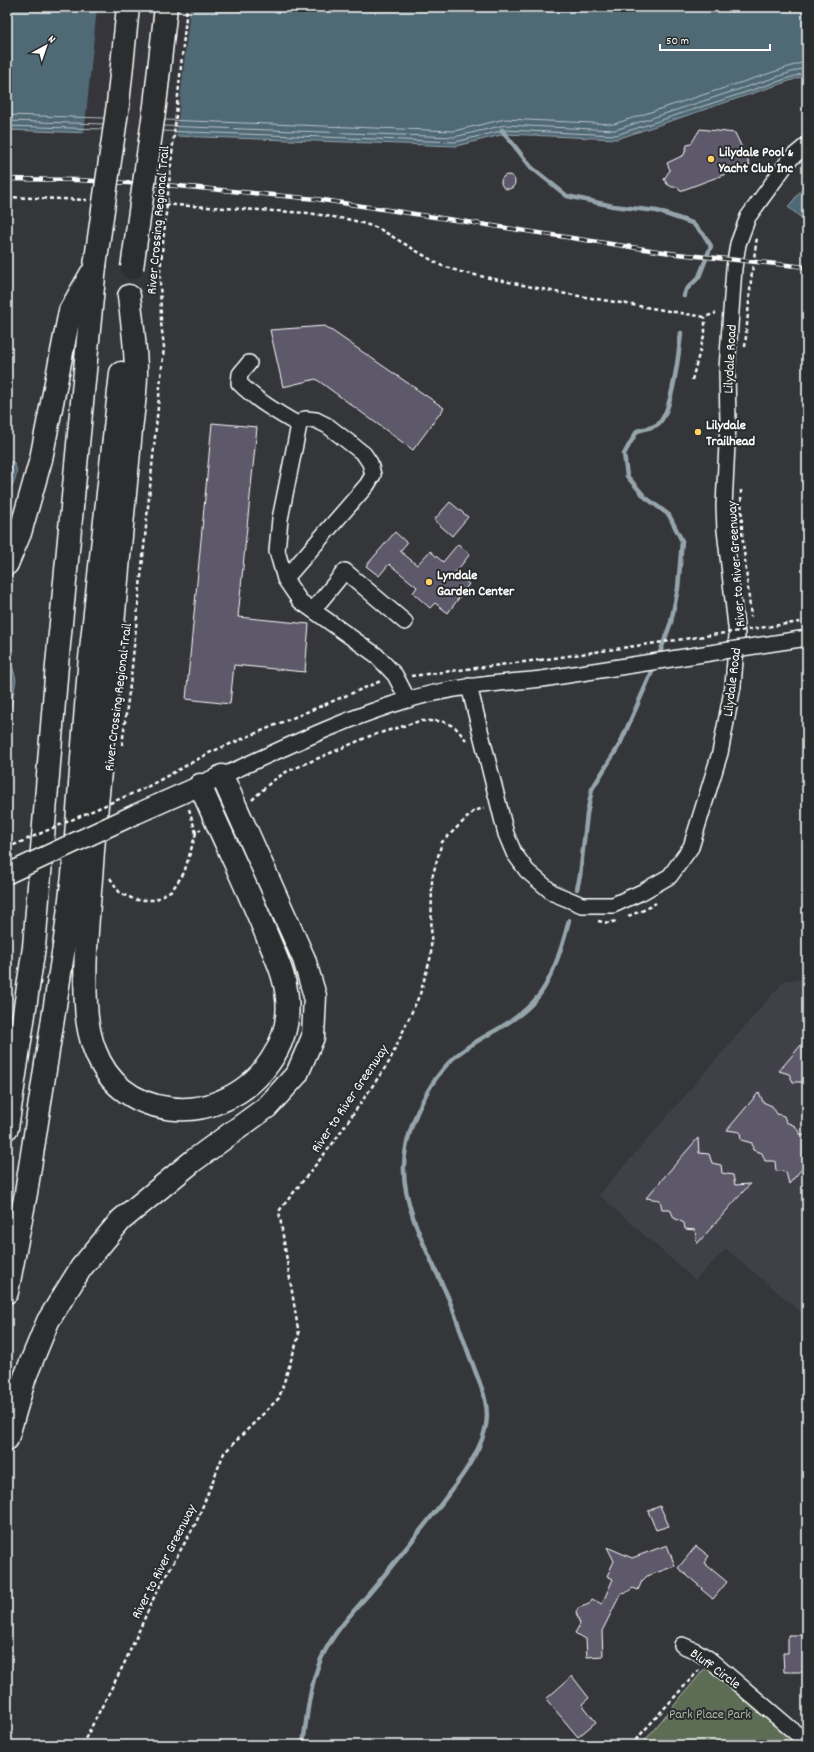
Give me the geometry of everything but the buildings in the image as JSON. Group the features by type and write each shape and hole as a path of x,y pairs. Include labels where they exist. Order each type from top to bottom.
{"highway":[{"path":"7,1128 34,947 57,665 95,266 118,104 128,7"},
{"path":"7,1292 26,1194 65,940 73,875 89,668 132,268 155,105 166,7"},
{"path":"7,564 20,533 41,459 70,311 95,266"},
{"path":"129,296 136,373 101,752 86,948 86,1006 93,1046 103,1069 118,1086 139,1101 180,1109 205,1108 227,1099 247,1087 265,1070 278,1048 284,1029 288,1000 284,976 215,820 192,789"},
{"path":"7,1440 25,1377 48,1320 81,1268 121,1220 192,1161 267,1107 297,1074 313,1037 315,996 304,959 222,776"}],"main road":[{"path":"7,874 222,776"}],"street":[{"name":"Lilydale Road","path":"469,686 506,834 514,853 527,871 553,893 582,905 613,905 642,892 670,876 691,847 720,753 733,686 737,635 725,530 724,506 728,423 727,369 734,268 738,244 748,217 771,183 790,159 807,145"},
{"path":"249,363 240,374 239,383 249,393 299,425"},
{"path":"285,579 368,485 373,475 370,463 364,454 328,426 316,420 305,419 299,425 280,519 276,551 285,579 300,601 376,655 395,675 408,700"},
{"path":"313,610 345,571 405,622"},
{"path":"222,776 343,722 408,700 469,686 542,679 807,638"},
{"name":"Bluff Circle","path":"682,1645 709,1659 804,1741"}],"path":[{"name":"River Crossing Regional Trail","path":"121,747 131,677 164,347 161,323 160,272 187,7"},
{"path":"7,197 90,200"},
{"path":"154,203 308,213 352,220 378,228 440,265 461,272 561,293 705,317 705,332 692,380"},
{"path":"744,350 751,280 758,235"},
{"name":"River to River Greenway","path":"741,486 742,532 751,620"},
{"path":"540,660 807,621"},
{"name":"River to River Greenway","path":"750,627 750,634"},
{"path":"236,809 254,799 271,782 286,772 370,736 420,721 442,721 455,727 465,737 467,744"},
{"path":"7,848 147,787 177,770"},
{"path":"109,874 111,881 120,893 136,900 155,900 172,890 184,873 196,833 192,789"},
{"path":"112,810 114,794"},
{"path":"482,800 486,814"},
{"name":"River to River Greenway","path":"82,1745 124,1664 155,1595 196,1523 224,1452 280,1398 299,1335 279,1211 333,1143 389,1062 420,994 431,956 432,878 442,842 474,811 484,808"},
{"path":"196,833 215,820"},
{"path":"624,918 644,910 658,902"},
{"path":"596,921 610,923 616,920"},
{"path":"631,1745 709,1659"}],"shaded area":[{"path":"807,979 807,1317 726,1249 695,1280 599,1195 785,980"}],"green space":[{"name":"Park Place Park","path":"706,1667 788,1737 782,1745 641,1745"}],"water":[{"path":"7,7 807,7 807,75 617,139 505,134 456,146 7,130"},
{"path":"807,183 807,216 804,220 788,207"},
{"path":"12,461 16,469 16,478 7,494 7,464"},
{"path":"12,666 16,679 7,732 7,668"}],"pier":[{"path":"97,7 190,7 176,138 84,135"}],"waterway":[{"path":"502,130 531,167 567,196 613,206 657,211 692,223 704,235 711,246 699,277 686,290 684,296"},
{"path":"658,658 671,622 678,588 682,541 669,515 645,497 627,476 624,454 637,431 656,425 663,418 674,382 681,333"},
{"path":"577,889 580,876 587,814 592,789 620,744 655,665"},
{"path":"303,1745 308,1709 316,1673 330,1642 343,1624 413,1540 459,1480 476,1453 486,1425 487,1409 481,1387 448,1297 419,1233 408,1199 404,1165 406,1149 415,1117 432,1085 453,1059 474,1043 521,1014 536,999 547,982 557,961 569,920"}],"railway":[{"path":"7,179 77,180 178,186 316,199 677,254 807,267"}],"place":[{"name":"Lilydale Pool & Yacht Club Inc","path":"711,159"},
{"name":"Lilydale Trailhead","path":"698,432"},
{"name":"Lyndale Garden Center","path":"429,582"}]}
